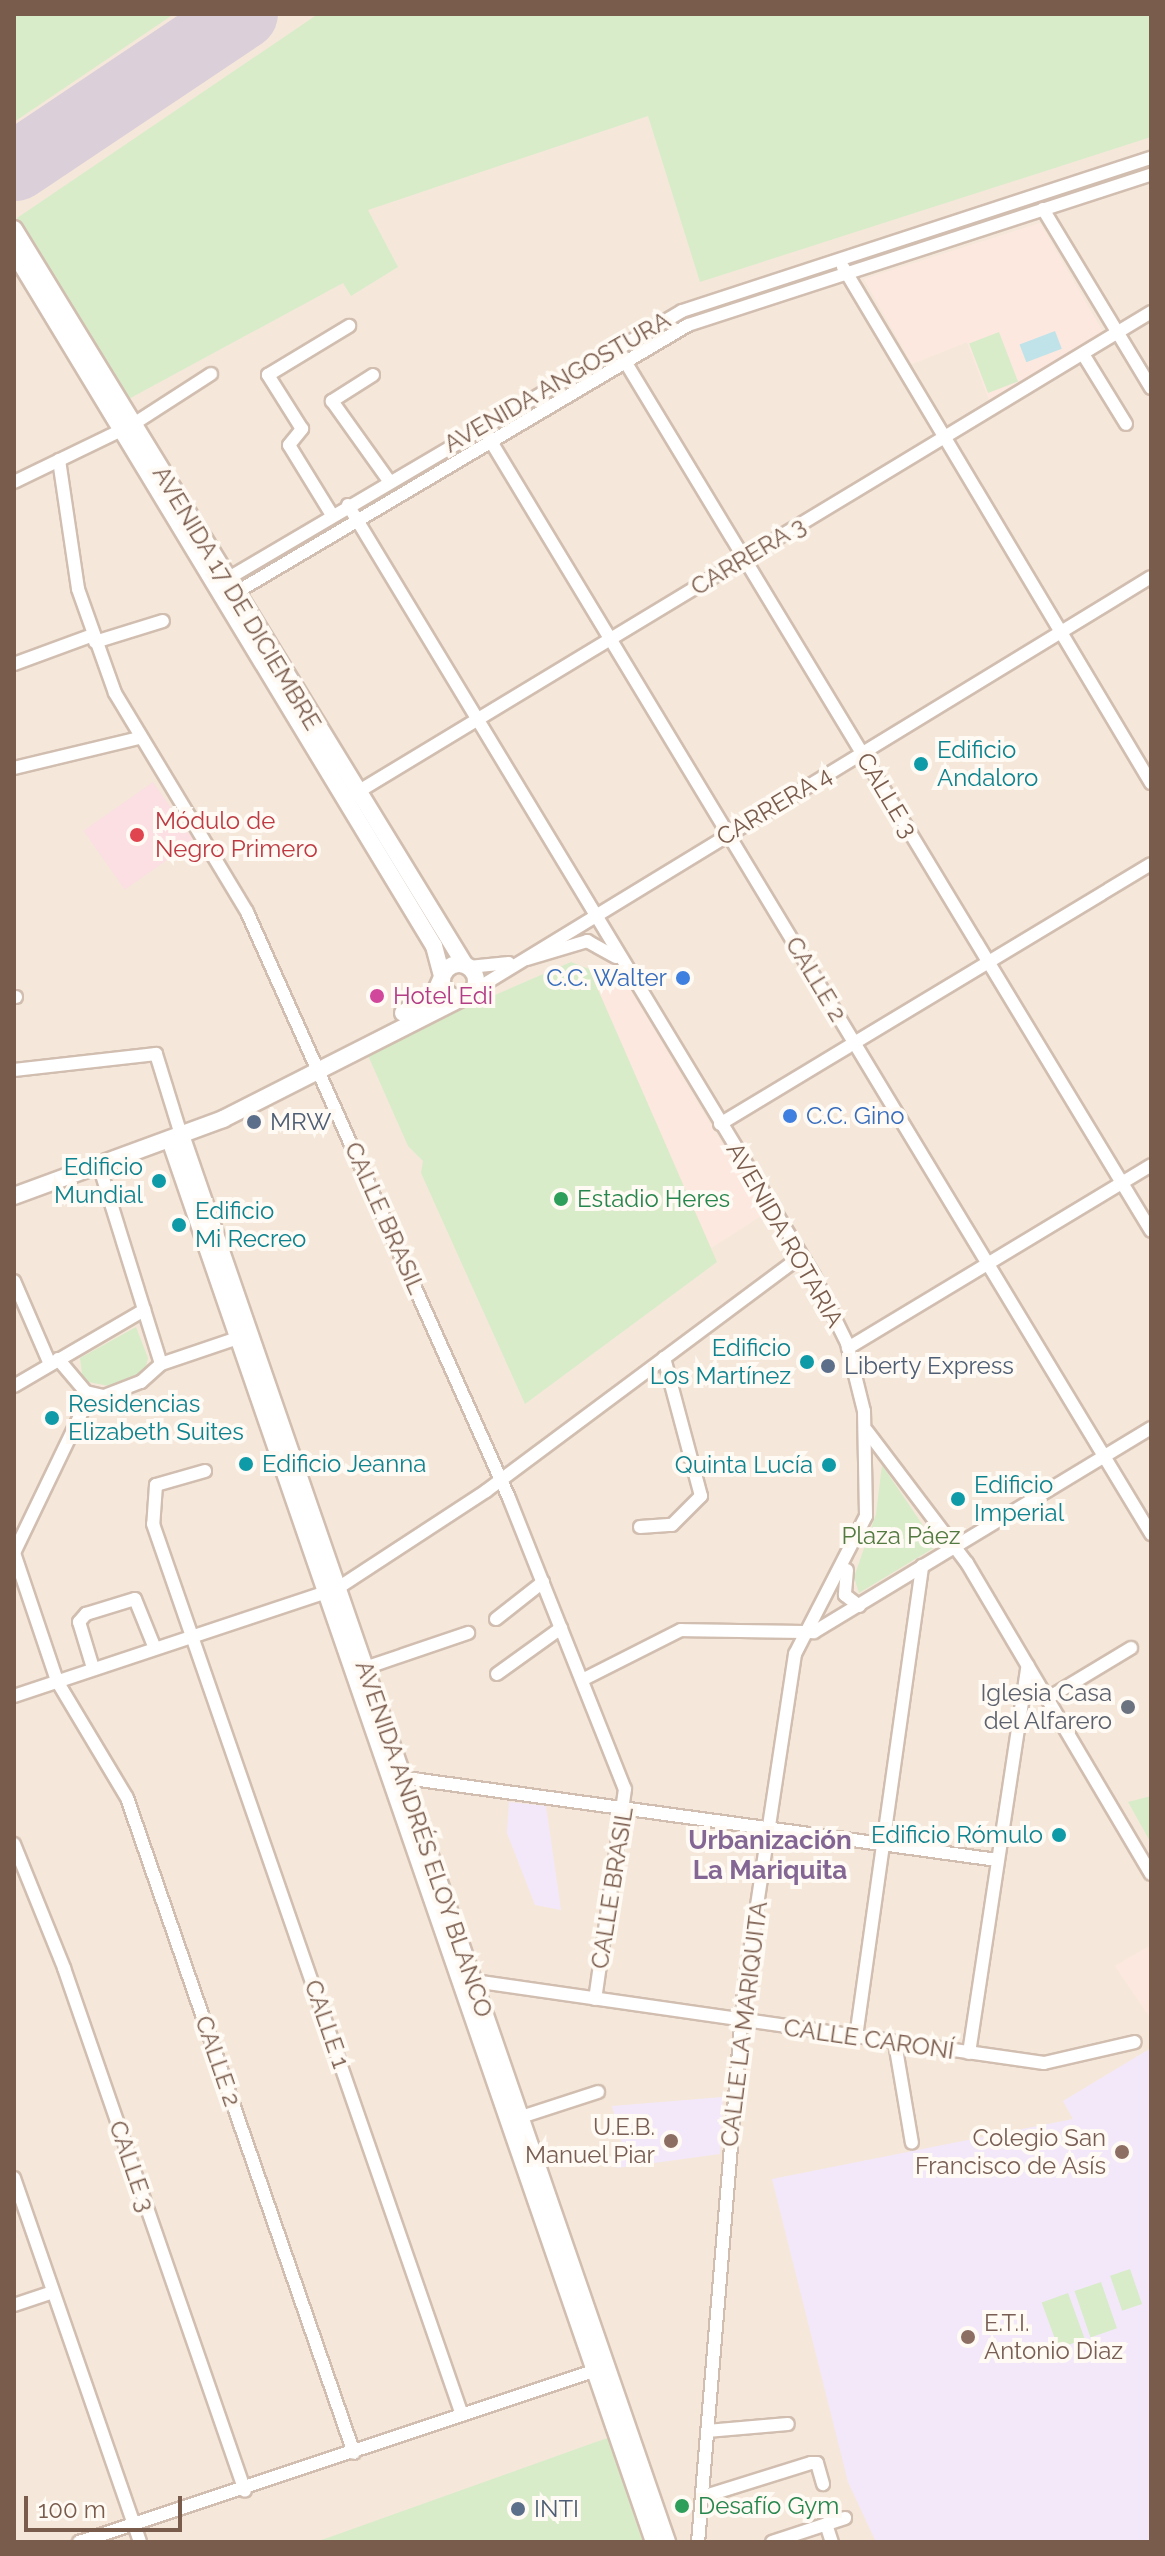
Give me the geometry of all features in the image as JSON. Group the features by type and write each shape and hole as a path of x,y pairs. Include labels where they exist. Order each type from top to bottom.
{"street":[{"name":"AVENIDA ANGOSTURA","path":"225,590 348,505 655,323 837,258 1151,158"},
{"name":"AVENIDA ANGOSTURA","path":"225,590 356,519 623,358 705,318 1151,175"},
{"path":"1043,209 1151,388"},
{"name":"AVENIDA 17 DE DICIEMBRE","path":"14,229 126,427"},
{"name":"AVENIDA 17 DE DICIEMBRE","path":"14,252 126,427 350,796 434,946 442,977"},
{"path":"837,258 1151,783"},
{"name":"CARRERA 3","path":"350,796 1151,312"},
{"path":"332,515 289,445 302,429 268,375 349,326"},
{"path":"1083,354 1126,424"},
{"name":"CALLE 3","path":"623,358 1151,1231"},
{"path":"14,482 126,427 211,374"},
{"path":"373,375 332,401 389,481"},
{"name":"CALLE 2","path":"481,425 1151,1534"},
{"name":"CALLE BRASIL","path":"59,460 75,574 94,638 139,738 238,894 317,1064 501,1480 582,1680 626,1806 595,1999"},
{"path":"348,505 596,915"},
{"name":"CARRERA 4","path":"467,994 1151,577"},
{"path":"14,664 94,638 163,621"},
{"path":"14,768 139,738"},
{"name":"AVENIDA 17 DE DICIEMBRE","path":"350,796 467,966"},
{"path":"720,1124 1151,864"},
{"name":"AVENIDA ROTARIA","path":"596,915 801,1256 848,1348 867,1431 955,1545 1151,1874"},
{"name":"AVENIDA ROTARIA","path":"520,961 587,941 610,950 627,968"},
{"name":"CARRERA 4","path":"467,966 520,961"},
{"path":"14,1196 176,1138 317,1064 430,998 442,977 467,966 467,994"},
{"path":"442,977 448,995 467,994"},
{"path":"317,1064 467,994"},
{"path":"14,1070 156,1054 176,1138"},
{"name":"AVENIDA ANDRÉS ELOY BLANCO","path":"176,1138 238,1338 331,1587 365,1668 396,1777"},
{"name":"AVENIDA ANDRÉS ELOY BLANCO","path":"176,1138 601,2369 667,2542"},
{"path":"99,1165 161,1364"},
{"path":"848,1348 1151,1165"},
{"path":"14,1696 331,1587 501,1480 801,1256"},
{"path":"14,1282 54,1362 90,1395"},
{"path":"14,1386 144,1310"},
{"path":"90,1395 134,1385 161,1364 238,1338"},
{"path":"640,1527 672,1525 701,1496 664,1358"},
{"path":"14,1552 90,1395"},
{"path":"582,1680 681,1630 805,1634 859,1606 1151,1428"},
{"name":"CALLE LA MARIQUITA","path":"698,2542 740,2021 792,1666 805,1634 848,1563 869,1499 867,1431"},
{"name":"CALLE 1","path":"205,1471 156,1485 153,1524 462,2415"},
{"name":"CALLE 2","path":"14,1552 57,1681 127,1798 354,2453"},
{"path":"848,1563 845,1595 859,1606"},
{"path":"856,2037 922,1566"},
{"path":"496,1619 543,1582"},
{"path":"93,1668 79,1622 86,1614 135,1599 154,1646"},
{"path":"497,1674 561,1628"},
{"path":"365,1668 468,1633"},
{"path":"1048,1698 1131,1648"},
{"path":"969,2053 1028,1665"},
{"path":"396,1777 626,1806 997,1860"},
{"name":"CALLE 3","path":"14,1844 64,1968 245,2491"},
{"name":"AVENIDA ANDRÉS ELOY BLANCO","path":"466,1980 521,2117 654,2542"},
{"name":"CALLE CARONÍ","path":"466,1980 1044,2063 1135,2042"},
{"path":"895,2043 912,2143"},
{"path":"521,2117 598,2092"},
{"path":"14,2178 140,2542"},
{"path":"14,2305 53,2292"},
{"path":"79,2542 245,2491 601,2369"},
{"path":"707,2431 788,2424"},
{"path":"702,2497 811,2463 817,2463 823,2484"},
{"path":"772,2542 845,2518"},
{"path":"826,2524 832,2542"}],"shaded area":[{"path":"14,14 1151,14 1151,2542 14,2542"},
{"path":"1040,223 1103,332 989,400 967,342 912,364 864,279"},
{"name":"Módulo de Negro Primero","path":"153,782 194,841 125,890 83,831"},
{"path":"614,962 764,1214 711,1248 589,969"},
{"path":"509,1802 546,1806 561,1910 535,1905 507,1833"},
{"path":"1151,1945 1151,2019 1115,1966"},
{"name":"E.T.I. Antonio Diaz","path":"1151,2048 1151,2542 876,2542 848,2482 772,2179 1073,2119 1063,2101"},
{"name":"U.E.B. Manuel Piar","path":"723,2097 720,2154 617,2168 613,2152 623,2149 612,2106"}],"green space":[{"path":"14,14 174,14 14,122"},
{"path":"318,14 1151,14 1151,137 700,282 648,116 368,210 398,267 351,296 343,283 125,401 17,218"},
{"path":"999,332 1018,381 988,393 969,343"},
{"name":"Estadio Heres","path":"571,962 589,969 717,1262 525,1404 421,1173 423,1161 408,1146 366,1051"},
{"path":"136,1327 148,1358 145,1371 109,1386 83,1381 80,1358"},
{"name":"Plaza Páez","path":"882,1465 937,1546 859,1593 854,1577 876,1514"},
{"path":"1151,1796 1151,1843 1128,1802"},
{"path":"1130,2269 1142,2304 1122,2311 1110,2276"},
{"path":"1101,2282 1117,2328 1090,2337 1075,2291"},
{"path":"1068,2293 1085,2339 1058,2349 1042,2303"},
{"path":"608,2438 643,2542 316,2542 593,2443"}],"water":[{"path":"1055,331 1062,349 1026,362 1020,345"}],"runway":[{"path":"16,166 243,14"}],"place":[{"name":"Edificio Andaloro","path":"921,764"},
{"name":"Módulo de Negro Primero","path":"137,835"},
{"name":"C.C. Walter","path":"683,978"},
{"name":"Hotel Edi","path":"377,996"},
{"name":"C.C. Gino","path":"790,1116"},
{"name":"MRW","path":"254,1122"},
{"name":"Edificio Mundial","path":"159,1181"},
{"name":"Estadio Heres","path":"561,1199"},
{"name":"Edificio Mi Recreo","path":"179,1225"},
{"name":"Edificio Los Martínez","path":"807,1362"},
{"name":"Liberty Express","path":"828,1366"},
{"name":"Residencias Elizabeth Suites","path":"52,1418"},
{"name":"Edificio Jeanna","path":"246,1464"},
{"name":"Quinta Lucía","path":"829,1465"},
{"name":"Edificio Imperial","path":"958,1499"},
{"name":"Iglesia Casa del Alfarero","path":"1128,1707"},
{"name":"Edificio Rómulo","path":"1059,1835"},
{"name":"U.E.B. Manuel Piar","path":"671,2141"},
{"name":"Colegio San Francisco de Asís","path":"1122,2152"},
{"name":"E.T.I. Antonio Diaz","path":"968,2337"},
{"name":"Desafío Gym","path":"682,2506"},
{"name":"INTI","path":"518,2509"}],"district":[{"name":"Urbanización La Mariquita","path":"770,1856"}]}
